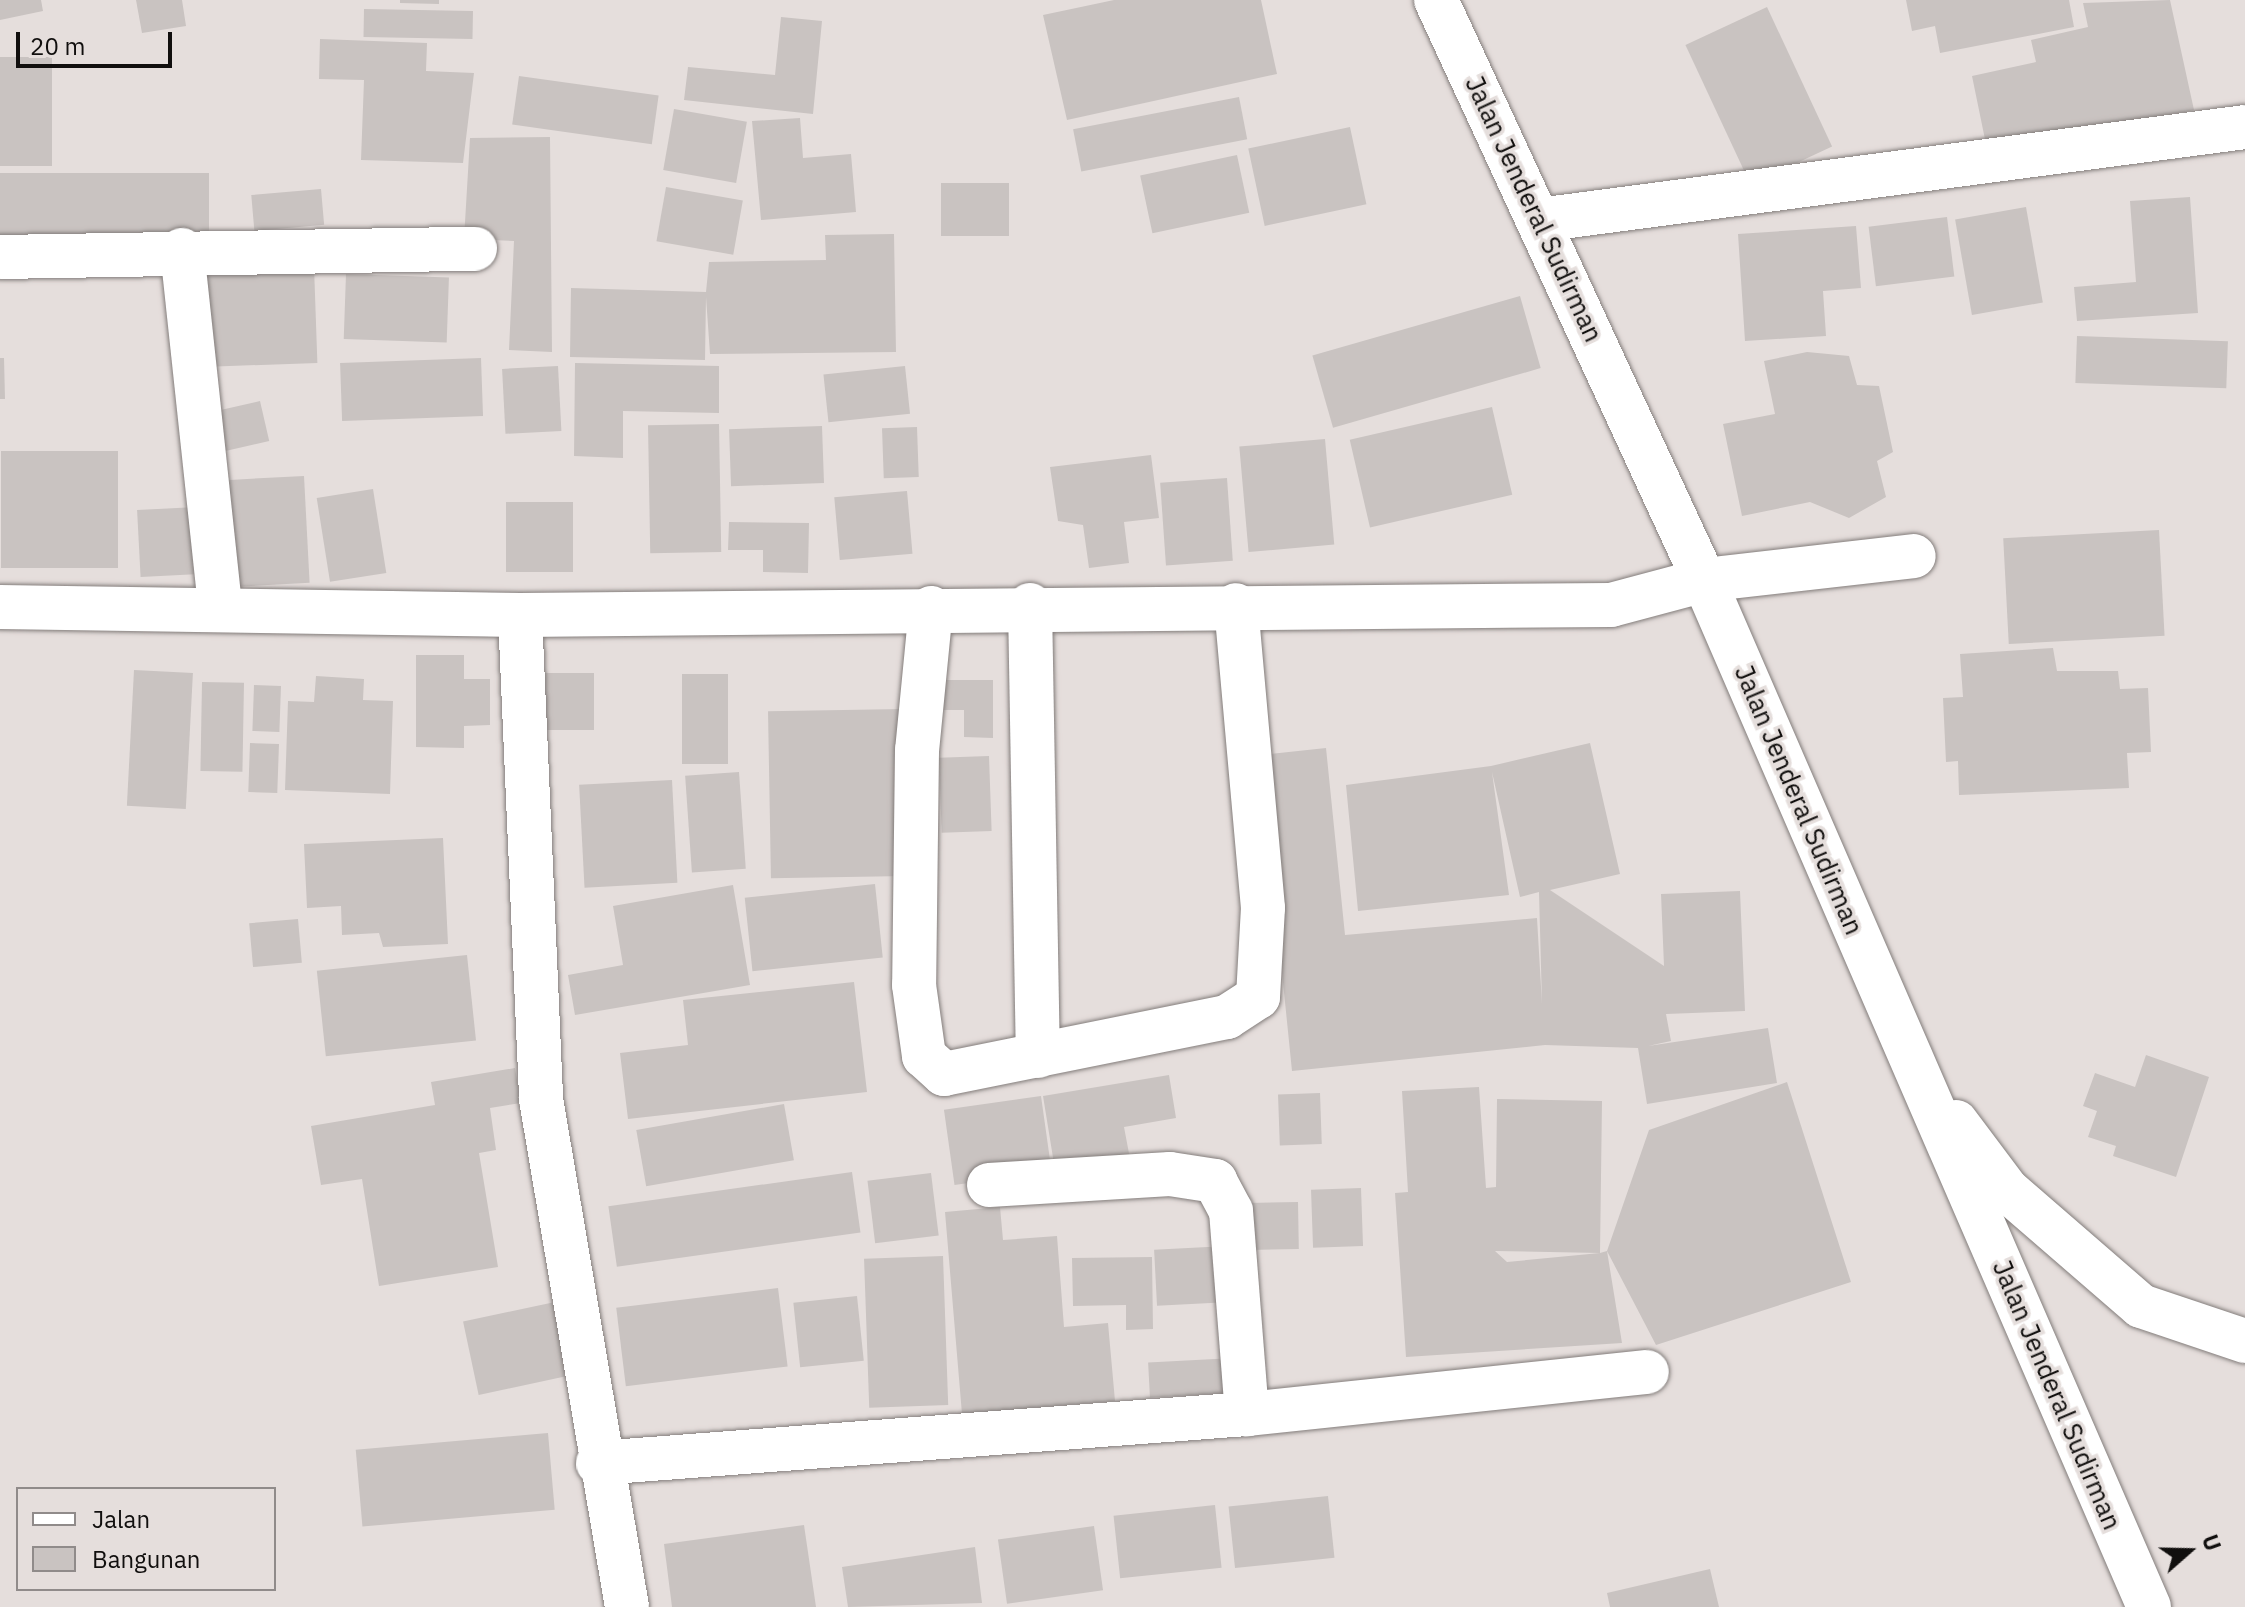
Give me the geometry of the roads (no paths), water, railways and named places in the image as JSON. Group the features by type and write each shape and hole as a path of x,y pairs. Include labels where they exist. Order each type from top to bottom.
{"street":[{"name":"Jalan Jenderal Sudirman","path":"1436,0 1704,580 2149,1607"},
{"path":"1539,220 2245,127"},
{"path":"0,257 182,250 475,249"},
{"path":"182,250 220,606"},
{"path":"0,607 220,606 520,615 1030,605 1611,605 1704,580 1914,556"},
{"path":"1030,605 1038,1056"},
{"path":"931,608 917,750 917,1027 928,1064 944,1074 1227,1017 1258,997 1263,908 1236,605"},
{"path":"520,615 541,1099 598,1463 627,1607"},
{"path":"1913,1066 2007,1190 2141,1306 2245,1341"},
{"path":"989,1185 1170,1174 1215,1181 1231,1211 1247,1414"},
{"path":"598,1463 1247,1414 1647,1372"}]}
